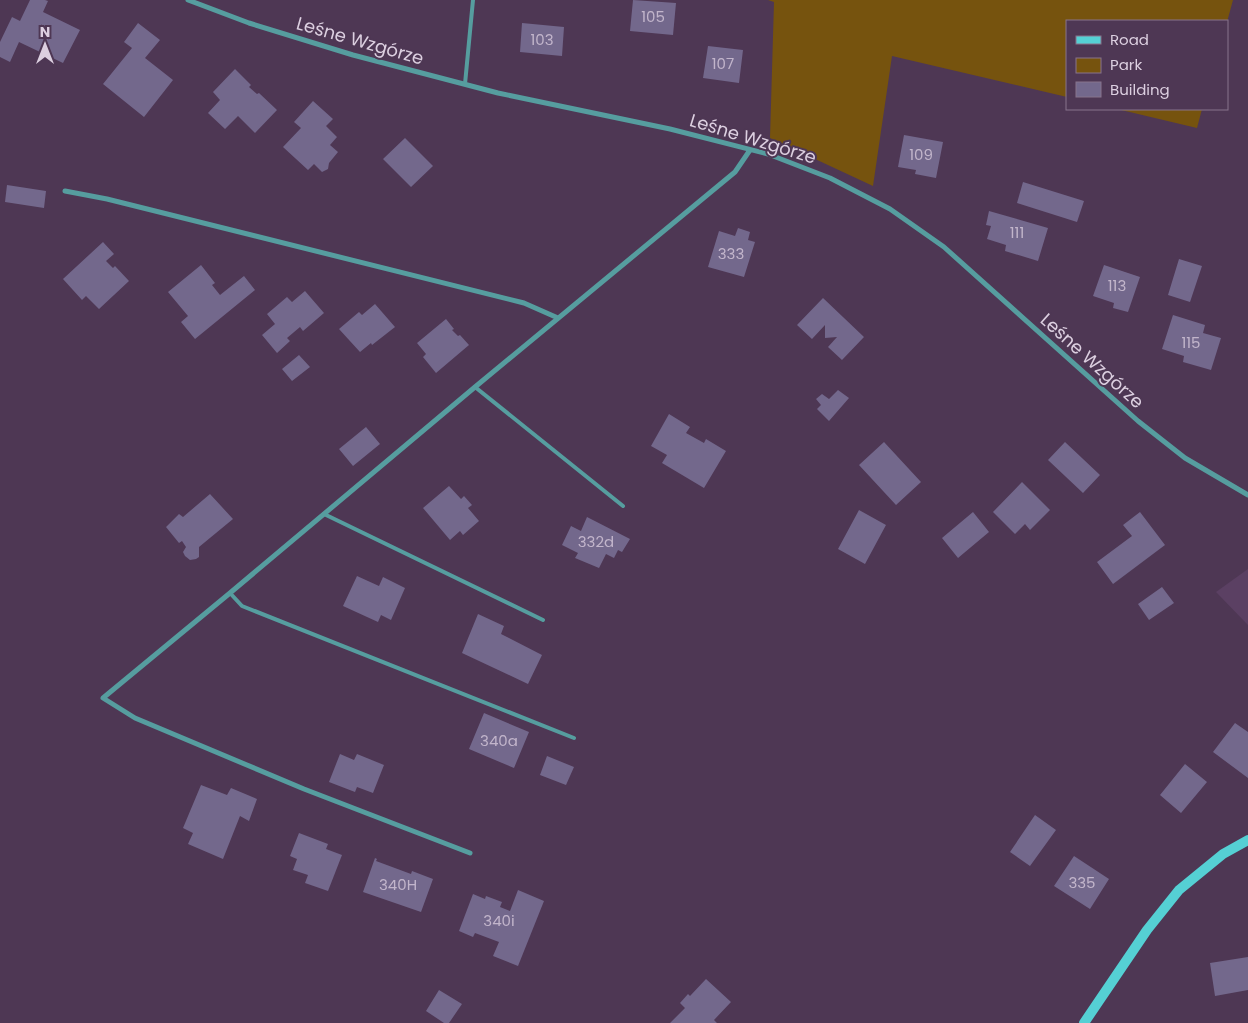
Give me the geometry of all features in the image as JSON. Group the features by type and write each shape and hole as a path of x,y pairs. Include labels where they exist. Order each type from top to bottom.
{"street":[{"name":"Leśne Wzgórze","path":"188,0 249,24 353,55 507,95 670,128 768,154 830,178 890,209 944,247 1138,421 1185,458 1248,495"},
{"path":"470,853 304,789 135,718 104,698 474,387 735,172 750,150"},
{"path":"65,191 116,201 524,303 558,318"},
{"path":"1084,1023 1147,930 1179,890 1223,854 1248,840"}],"lane":[{"path":"465,84 474,0"},
{"path":"474,387 623,506"},
{"path":"324,514 543,620"},
{"path":"230,593 242,606 574,738"}],"shaded area":[{"path":"1248,569 1248,625 1216,592"}],"green space":[{"path":"768,0 1233,0 1228,20 1066,20 1066,97 892,56 873,186 770,138 774,2"},
{"path":"1121,110 1202,110 1197,128"}],"building":[{"path":"30,0 48,1 43,12 80,30 63,63 19,42 10,62 0,57 0,42 12,17 20,21"},
{"path":"633,0 676,3 673,35 630,31"},
{"path":"138,23 160,40 145,58 173,80 144,117 103,84 132,48 124,42"},
{"path":"522,23 564,27 562,56 520,52"},
{"path":"708,46 743,50 739,83 703,78"},
{"path":"235,69 251,85 249,87 257,94 259,93 277,110 255,133 238,116 225,129 208,113 220,100 213,92"},
{"path":"313,101 333,119 326,126 337,137 330,145 338,152 329,163 328,169 322,172 314,164 308,170 283,147 301,128 294,122"},
{"path":"904,135 943,142 936,178 915,174 916,170 898,167"},
{"path":"405,138 433,166 411,187 383,159"},
{"path":"1023,182 1084,201 1077,222 1017,203"},
{"path":"7,185 46,191 44,208 5,202"},
{"path":"989,211 1048,228 1038,261 1005,251 1006,245 987,239 991,226 986,225"},
{"path":"738,228 750,232 748,240 755,242 744,277 708,267 719,231 735,236"},
{"path":"103,242 114,254 106,261 113,268 115,266 129,281 99,309 86,296 82,300 63,279"},
{"path":"1179,259 1202,266 1190,302 1168,295"},
{"path":"201,265 215,283 212,285 220,295 244,276 255,290 195,339 181,322 188,316 168,292"},
{"path":"1104,265 1140,277 1128,312 1113,308 1114,303 1093,296"},
{"path":"305,291 324,313 303,331 300,327 287,338 290,341 277,353 262,335 275,324 267,314 287,297 292,302"},
{"path":"823,298 864,337 842,360 828,347 837,337 825,338 825,325 812,339 797,325"},
{"path":"375,304 395,327 360,352 339,329 359,312 362,315"},
{"path":"1173,315 1205,325 1203,333 1221,338 1211,370 1183,362 1184,356 1162,349"},
{"path":"446,319 454,329 452,330 458,336 460,335 469,345 436,373 423,357 426,354 417,343"},
{"path":"299,355 310,367 292,381 282,369"},
{"path":"838,390 849,398 829,421 817,409 821,405 816,399 822,394 829,399"},
{"path":"669,414 690,427 686,433 704,443 706,439 726,451 704,488 662,463 667,455 651,446"},
{"path":"366,427 380,444 353,466 339,449"},
{"path":"884,442 921,482 896,505 859,465"},
{"path":"1065,442 1100,475 1083,493 1048,460"},
{"path":"1022,482 1050,510 1030,530 1025,524 1015,534 993,512"},
{"path":"449,486 461,499 464,496 472,505 468,508 479,521 463,535 460,531 450,540 423,508"},
{"path":"210,494 233,519 199,547 199,557 190,560 183,552 186,547 182,541 179,543 166,527 179,514 183,517"},
{"path":"859,510 886,525 865,564 838,549"},
{"path":"973,512 989,532 958,558 942,538"},
{"path":"1140,512 1165,545 1113,584 1097,562 1132,536 1123,525"},
{"path":"587,517 630,539 622,552 618,550 614,558 606,554 599,568 575,558 578,553 562,545 571,526 581,531"},
{"path":"357,576 379,586 383,577 405,588 391,620 381,615 378,622 343,606"},
{"path":"1162,587 1174,603 1149,620 1138,604"},
{"path":"478,614 504,626 501,634 542,655 528,684 462,653"},
{"path":"484,713 529,732 514,768 469,749"},
{"path":"1235,723 1248,732 1248,778 1213,752"},
{"path":"340,754 354,760 357,754 384,765 373,793 357,787 355,792 329,782"},
{"path":"547,756 574,767 566,785 540,775"},
{"path":"1185,764 1207,782 1181,813 1160,795"},
{"path":"201,785 227,795 231,788 257,799 249,821 240,816 223,859 188,844 193,833 183,828"},
{"path":"1035,815 1056,830 1030,866 1010,852"},
{"path":"299,833 328,844 326,849 342,855 328,891 305,883 308,875 293,870 297,859 290,856"},
{"path":"1074,856 1109,879 1090,909 1054,886"},
{"path":"375,858 377,859 376,861 411,874 412,871 433,879 421,912 363,892"},
{"path":"518,890 544,901 518,966 493,956 499,942 475,933 473,937 459,931 473,894 485,899 486,896 502,902 500,907 510,911"},
{"path":"1248,957 1248,990 1215,996 1210,963"},
{"path":"706,979 731,1002 714,1020 717,1023 670,1023 685,1008 680,1003 688,994 690,996"},
{"path":"439,990 462,1004 449,1023 444,1023 426,1011"}]}
